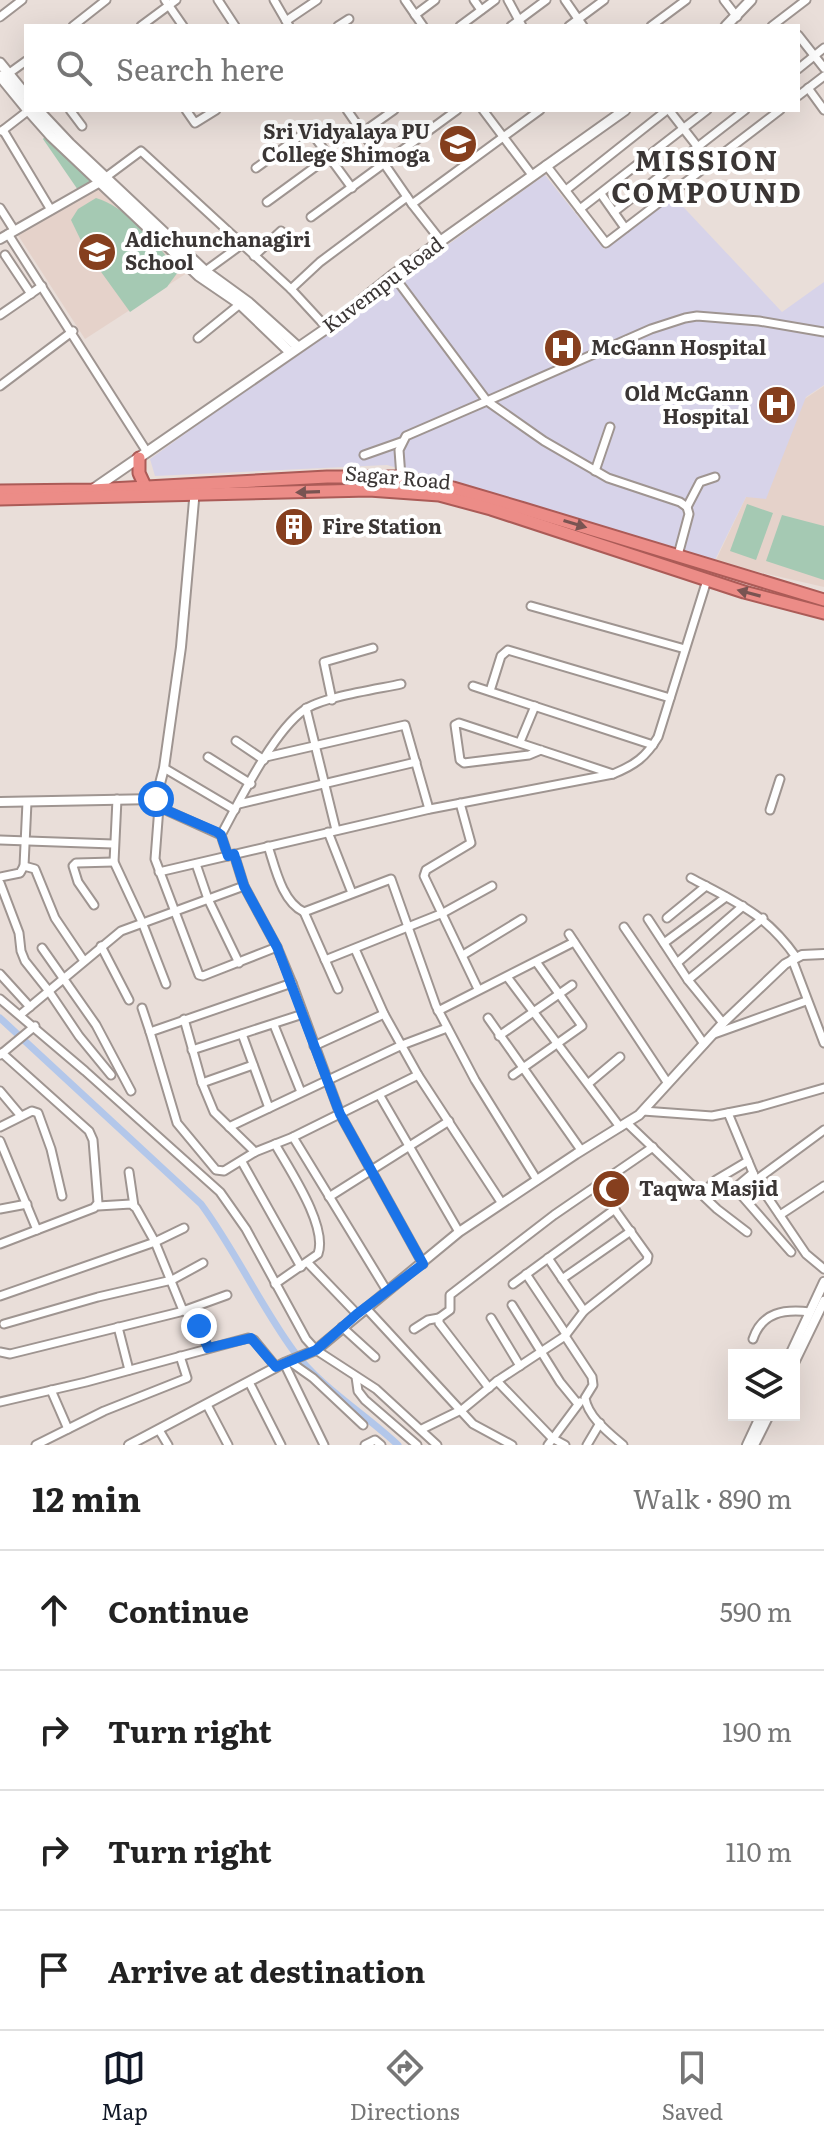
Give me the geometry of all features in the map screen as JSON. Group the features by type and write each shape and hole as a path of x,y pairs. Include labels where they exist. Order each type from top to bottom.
{"highway":[{"path":"143,455 139,473 145,486"},
{"name":"Sagar Road","path":"0,499 195,489 327,477 401,477 453,488 824,600"},
{"name":"Sagar Road","path":"0,491 88,494 145,486 369,490 439,495 707,580 824,613"}],"main road":[{"path":"728,24 751,0"},
{"path":"0,63 3,77 24,105"},
{"path":"3,77 24,93"},
{"path":"30,112 51,136 103,179"},
{"path":"40,112 103,179 202,274 294,350"},
{"name":"Kuvempu Road","path":"88,494 327,328 393,275 622,112"},
{"path":"202,274 249,303 294,350"}],"street":[{"path":"0,17 22,0"},
{"path":"76,24 106,0"},
{"path":"218,0 234,24"},
{"path":"274,0 288,24 317,0"},
{"path":"405,0 419,20 435,0"},
{"path":"474,0 481,10"},
{"path":"463,24 495,0"},
{"path":"508,0 517,24 546,0"},
{"path":"565,0 581,23 604,0"},
{"path":"654,24 686,0"},
{"path":"724,0 737,17"},
{"path":"775,24 806,0"},
{"path":"143,24 170,2 182,24"},
{"path":"784,18 789,24"},
{"path":"341,24 349,19"},
{"path":"800,38 824,68"},
{"path":"800,67 824,48"},
{"path":"3,77 24,62"},
{"path":"800,94 824,76"},
{"path":"808,88 824,110"},
{"path":"25,112 1,131 51,210"},
{"path":"72,112 82,126"},
{"path":"187,112 195,123 213,112"},
{"path":"348,112 441,241"},
{"path":"363,132 391,112"},
{"path":"311,217 454,112"},
{"path":"484,112 532,175"},
{"path":"291,289 320,262 537,112"},
{"path":"566,190 665,112"},
{"path":"670,112 711,164"},
{"path":"580,209 704,112"},
{"path":"614,212 742,112"},
{"path":"546,165 606,243 777,112"},
{"path":"256,168 307,131 330,156 352,188"},
{"path":"8,234 103,179 141,151 291,289 327,328"},
{"path":"267,202 330,156"},
{"path":"601,194 625,228"},
{"path":"0,208 8,234 73,331 143,455"},
{"path":"254,256 281,231"},
{"path":"202,274 241,245"},
{"path":"5,255 31,294"},
{"path":"393,275 487,401 544,441 608,478 687,507 689,514 678,555"},
{"path":"0,315 42,286"},
{"path":"198,338 240,304"},
{"path":"364,455 401,442 406,436 651,329 685,318 697,316 759,321 824,332"},
{"path":"0,386 73,331"},
{"path":"595,471 610,427"},
{"path":"401,442 401,477"},
{"path":"687,507 700,482 715,477"},
{"path":"195,489 181,647 158,803 155,859 199,975 277,947"},
{"path":"159,872 429,809 613,774 636,764 653,745 707,580"},
{"path":"531,606 685,649"},
{"path":"332,700 324,662 373,648"},
{"path":"490,691 501,656 508,650 670,698"},
{"path":"221,835 265,758 287,727 306,708 401,684"},
{"path":"473,686 653,745"},
{"path":"520,742 535,706"},
{"path":"306,708 325,783 332,831 352,893"},
{"path":"541,750 529,755 464,763 460,760 455,725 459,723 520,742 613,774"},
{"path":"236,741 265,758 405,725 429,809"},
{"path":"208,757 251,784"},
{"path":"164,768 237,807 416,762"},
{"path":"770,810 780,779"},
{"path":"117,799 114,862 166,984"},
{"path":"0,802 117,799 158,803 221,835 277,947 340,1114 423,1264"},
{"path":"0,877 20,873 24,866 27,802"},
{"path":"460,803 471,843 424,873 478,989"},
{"path":"0,840 113,844"},
{"path":"268,846 288,897 295,907 304,912 338,989"},
{"path":"94,905 78,882 73,866 76,863 114,862"},
{"path":"196,864 208,899 239,963"},
{"path":"24,866 35,869 55,918 84,961"},
{"path":"691,878 763,918 778,933 794,958 806,1001 824,1043"},
{"path":"304,912 391,879 438,1011 475,1080 537,1180"},
{"path":"0,883 19,933 22,957 111,1075"},
{"path":"20,1015 121,931 244,886"},
{"path":"325,960 443,913 492,886"},
{"path":"667,918 706,886"},
{"path":"664,943 726,897"},
{"path":"677,963 743,906"},
{"path":"688,980 763,918"},
{"path":"463,955 522,919"},
{"path":"648,919 688,980 723,1023"},
{"path":"624,927 704,1044"},
{"path":"438,1011 537,963 572,938 667,1082"},
{"path":"101,946 129,1000"},
{"path":"42,948 96,1025 131,1091"},
{"path":"355,949 384,1014 418,1075 501,1202"},
{"path":"129,1445 285,1362 316,1350 459,1232 643,1111 723,1023 794,958 824,954"},
{"path":"513,1075 582,1026 537,963"},
{"path":"0,974 30,1007"},
{"path":"508,978 623,1125 653,1147 747,1232"},
{"path":"150,1032 292,983"},
{"path":"499,1036 572,985"},
{"path":"0,999 220,1192 246,1229 306,1339 316,1350 376,1389 437,1445"},
{"path":"713,1034 806,1001"},
{"path":"142,1008 177,1123 221,1172 255,1152 380,1096 418,1075"},
{"path":"192,1050 303,1014"},
{"path":"314,1046 384,1014"},
{"path":"488,1018 581,1150"},
{"path":"184,1019 202,1083 214,1112 255,1152"},
{"path":"274,1025 301,1092"},
{"path":"32,1028 1,1054 89,1131 93,1140 98,1206"},
{"path":"229,1127 402,1045 447,1028"},
{"path":"242,1034 269,1108"},
{"path":"589,1083 620,1057"},
{"path":"202,1083 253,1065"},
{"path":"643,1111 712,1116 758,1107 824,1088"},
{"path":"0,1091 21,1116"},
{"path":"380,1096 459,1232"},
{"path":"0,1127 32,1111 38,1113 51,1149 62,1196"},
{"path":"728,1113 755,1177 806,1254 824,1269"},
{"path":"329,1197 449,1121"},
{"path":"791,1252 735,1188 824,1130"},
{"path":"293,1137 387,1291"},
{"path":"1,1144 37,1230"},
{"path":"275,1144 307,1201 320,1247 318,1254 275,1284"},
{"path":"414,1329 450,1310 450,1295 468,1280 653,1147"},
{"path":"702,1194 716,1180 748,1161"},
{"path":"242,1162 304,1265 357,1314"},
{"path":"129,1172 134,1206 155,1242 184,1311 199,1326 208,1348"},
{"path":"422,1429 459,1411 497,1381 566,1335 584,1311 647,1261 648,1256 597,1185"},
{"path":"780,1215 824,1186"},
{"path":"0,1209 27,1204"},
{"path":"0,1244 98,1206 134,1206"},
{"path":"513,1284 615,1209"},
{"path":"0,1296 155,1242 184,1228"},
{"path":"562,1279 631,1231"},
{"path":"548,1258 584,1311"},
{"path":"4,1324 172,1280 203,1263"},
{"path":"526,1274 592,1377 593,1385 550,1441"},
{"path":"793,1349 824,1282"},
{"path":"0,1352 10,1354 184,1311 227,1295"},
{"path":"800,1351 824,1301"},
{"path":"512,1305 541,1352 600,1423 623,1445"},
{"path":"366,1308 459,1411 473,1424 512,1445"},
{"path":"753,1339 766,1317 777,1313 810,1312"},
{"path":"439,1318 439,1323 489,1388"},
{"path":"491,1318 520,1366"},
{"path":"118,1327 129,1370"},
{"path":"342,1327 375,1357"},
{"path":"0,1402 251,1338 313,1378 363,1425"},
{"path":"36,1445 104,1411 187,1378 180,1356"},
{"path":"285,1362 324,1445"},
{"path":"356,1377 358,1391 365,1400 417,1445"},
{"path":"497,1381 550,1441 565,1445"},
{"path":"249,1382 281,1445"},
{"path":"51,1390 68,1429"},
{"path":"207,1405 228,1445"},
{"path":"747,1445 758,1421"},
{"path":"754,1445 766,1421"},
{"path":"587,1445 600,1423"},
{"path":"159,1430 168,1445"},
{"path":"365,1445 375,1440 381,1445"}],"shaded area":[{"name":"McGann Hospital","path":"545,175 604,249 673,196 782,312 824,282 824,385 806,397 766,499 746,497 714,562 387,465 155,476 150,459"},
{"name":"Adichunchanagiri School","path":"98,186 187,273 85,339 16,232"},
{"path":"824,386 824,587 715,562 746,497 803,400"}],"green space":[{"path":"45,136 94,181 78,190 43,139"},
{"path":"96,198 131,219 152,239 178,272 167,287 130,312 86,251 71,220 78,209"},
{"path":"747,504 773,513 756,560 730,551"},
{"path":"782,515 824,526 824,580 766,561"}],"waterway":[{"path":"0,1018 201,1204 293,1350 329,1388 398,1445"}],"place":[{"name":"Sri Vidyalaya PU College Shimoga","path":"458,144"},
{"name":"Adichunchanagiri School","path":"97,252"},
{"name":"McGann Hospital","path":"563,348"},
{"name":"Old McGann Hospital","path":"777,405"},
{"name":"Fire Station","path":"294,527"},
{"name":"Taqwa Masjid","path":"611,1189"}],"district":[{"name":"MISSION COMPOUND","path":"707,177"}],"route":[{"path":"156,799 159,807 217,832 228,856 234,854 244,886 277,947 340,1114 423,1264 316,1350 276,1367 251,1338 208,1348 199,1326"}]}
